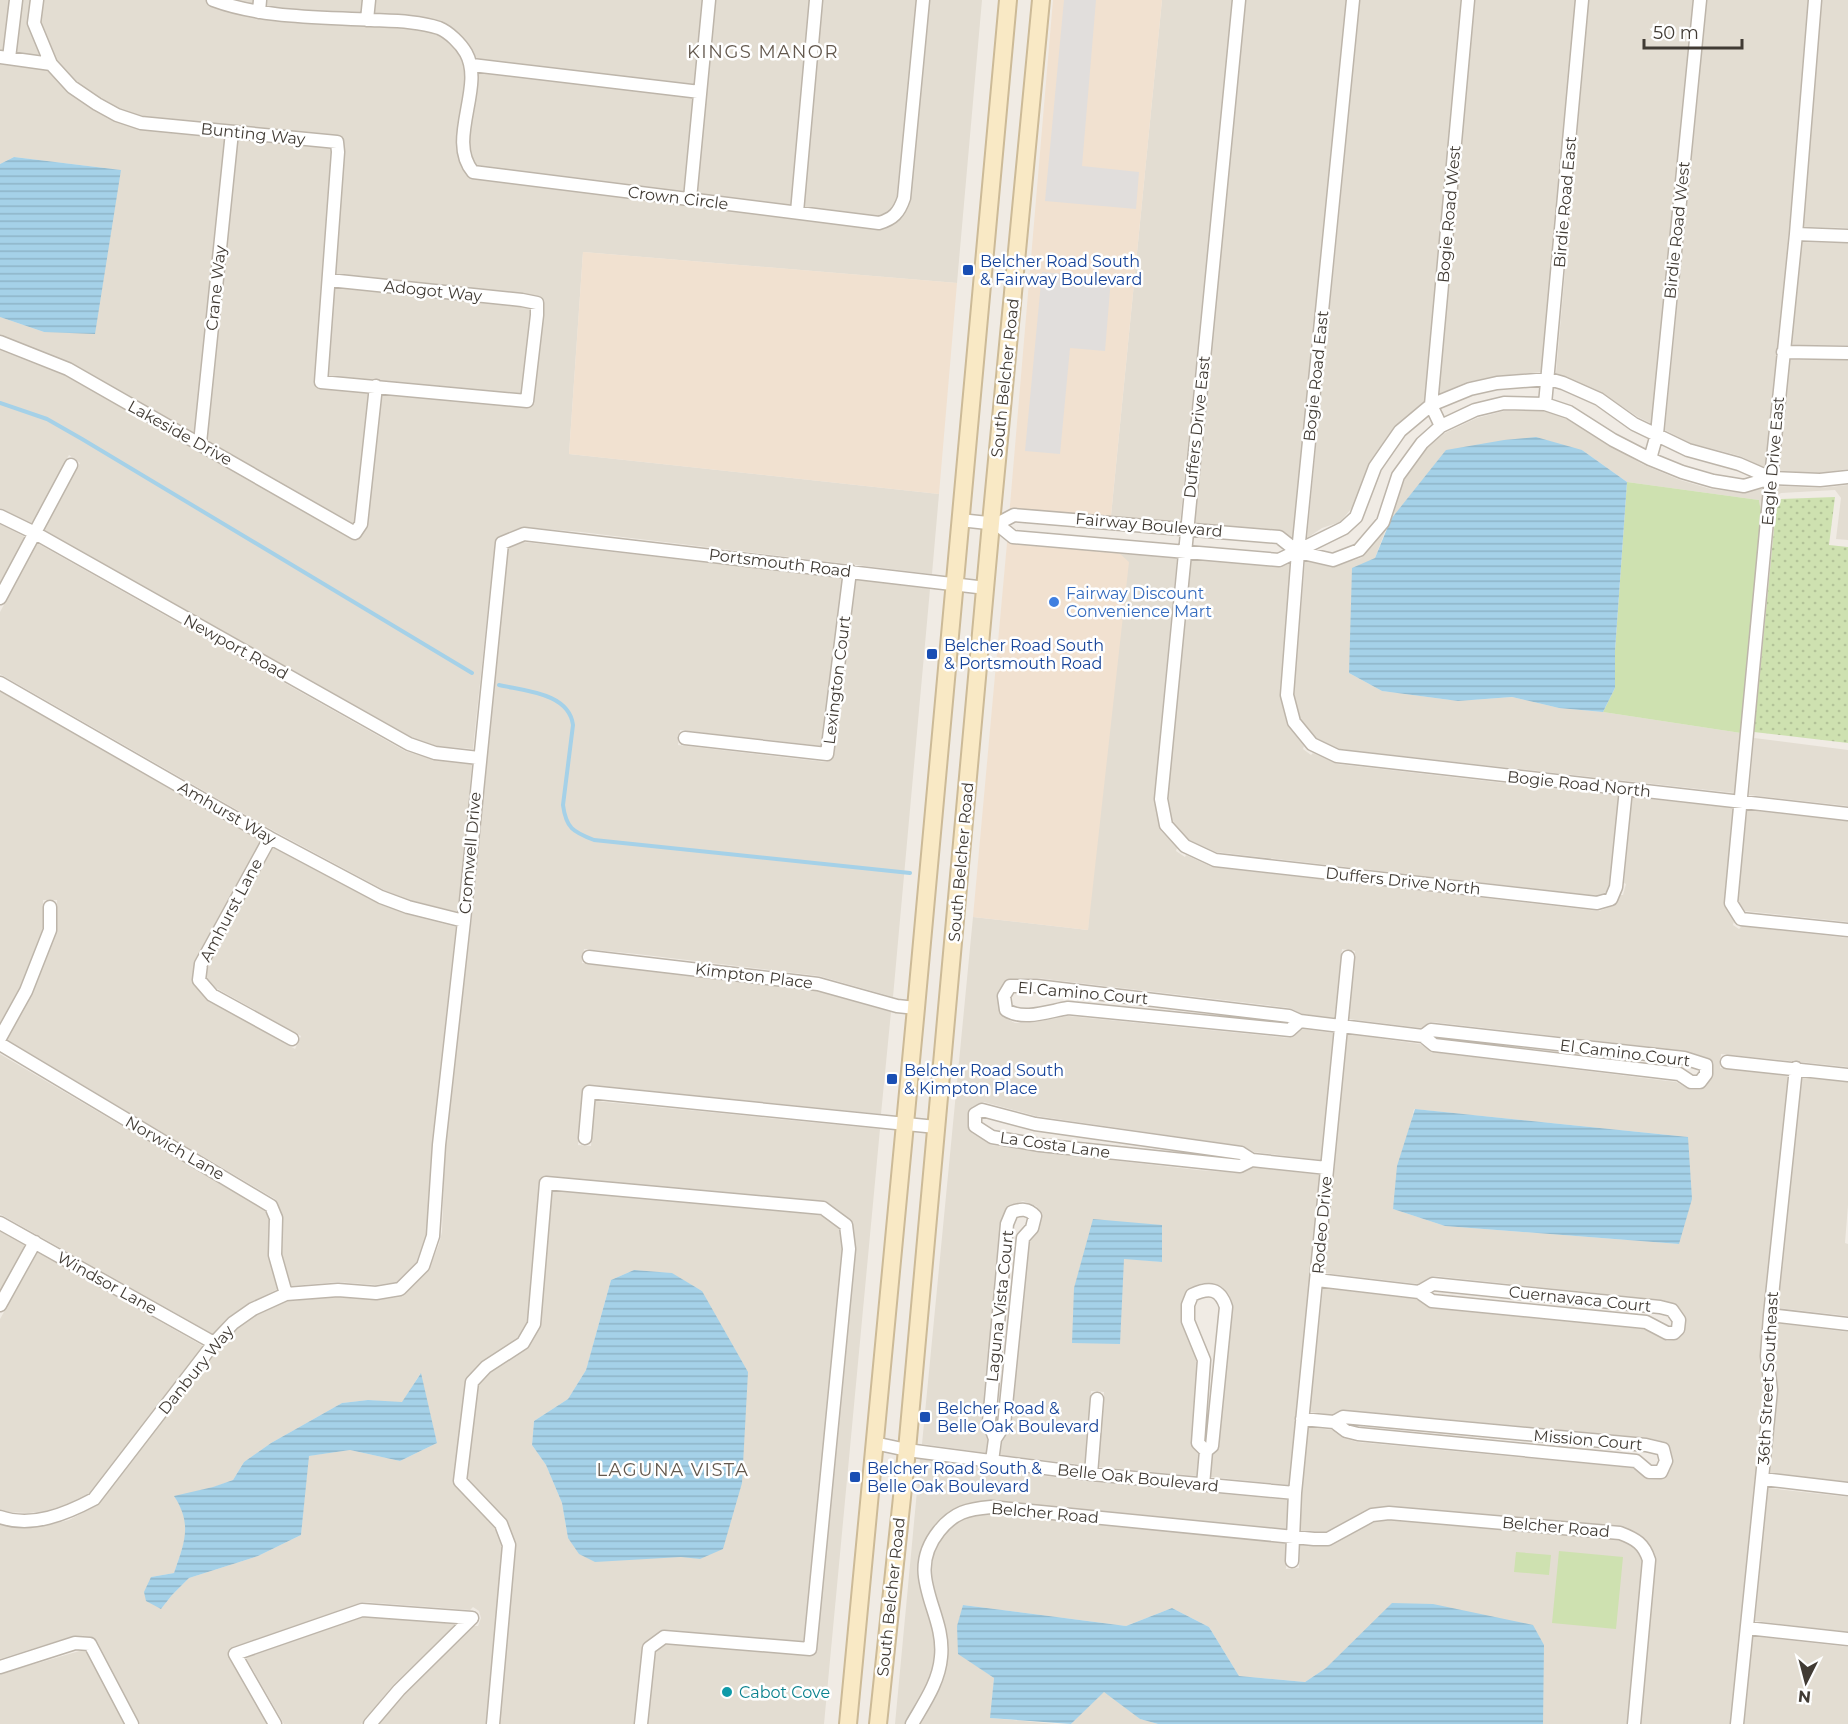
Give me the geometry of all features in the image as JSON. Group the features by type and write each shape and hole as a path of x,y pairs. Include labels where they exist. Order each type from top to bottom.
{"main road":[{"name":"South Belcher Road","path":"848,1724 1008,0"},
{"name":"South Belcher Road","path":"878,1724 907,1450 1041,0"}],"street":[{"path":"16,0 4,58 51,64"},
{"name":"Bunting Way","path":"37,0 34,23 51,64 72,87 117,115 141,123 337,142 329,280"},
{"path":"213,0 231,7 260,6 367,20 415,23 442,29 465,51 472,65 700,92"},
{"path":"367,20 369,0"},
{"path":"690,199 709,0"},
{"path":"797,212 816,0"},
{"name":"Crown Circle","path":"472,65 463,148 466,164 473,172 879,223 891,219 900,210 904,198 923,0"},
{"name":"Duffers Drive East","path":"1185,846 1166,825 1161,799 1239,0"},
{"name":"Bogie Road East","path":"1312,744 1294,722 1287,695 1298,552 1353,0"},
{"name":"Bogie Road West","path":"1431,405 1468,0"},
{"name":"Birdie Road East","path":"1545,404 1582,0"},
{"name":"Birdie Road West","path":"1650,459 1657,434 1700,0"},
{"name":"Eagle Drive East","path":"1815,0 1796,234 1731,903 1741,919 1848,930"},
{"name":"Crane Way","path":"200,443 232,132"},
{"path":"1796,234 1848,236"},
{"path":"329,280 321,382 376,386"},
{"name":"Adogot Way","path":"329,280 537,303 527,401 376,386"},
{"name":"Lakeside Drive","path":"0,342 68,369 355,533 361,524 376,386"},
{"path":"1783,352 1848,353"},
{"name":"Fairway Boulevard","path":"994,523 1013,537 1279,560 1344,528 1356,517 1375,467 1381,458 1400,430 1431,405 1470,389 1497,383 1549,379 1599,399 1634,424 1688,450 1739,464 1771,478"},
{"name":"Fairway Boulevard","path":"960,520 994,523 1014,514 1280,537 1298,552 1333,560 1359,550 1383,522 1398,476 1422,443 1441,426 1475,410 1504,403 1545,404 1569,412 1613,440 1650,459 1713,482 1744,486 1771,478 1820,480 1848,477"},
{"path":"1431,405 1441,426"},
{"path":"0,598 71,465"},
{"name":"Newport Road","path":"0,516 35,533 408,744 435,753 479,758"},
{"path":"1066,542 1068,519"},
{"name":"Cromwell Drive","path":"433,1236 439,1145 502,543 524,534 574,539"},
{"name":"Portsmouth Road","path":"574,539 986,588"},
{"name":"Lexington Court","path":"685,738 827,754 850,571"},
{"name":"Amhurst Way","path":"0,683 270,838 381,897 408,907 464,921"},
{"name":"Bogie Road North","path":"1312,744 1337,756 1848,814"},
{"name":"Duffers Drive North","path":"1185,846 1215,860 1598,903 1611,899 1617,887 1626,789"},
{"name":"Amhurst Lane","path":"270,838 201,964 199,980 212,995 292,1039"},
{"path":"0,1038 26,991 50,930 50,907"},
{"name":"Kimpton Place","path":"589,957 818,984 897,1006 916,1008"},
{"name":"Rodeo Drive","path":"1295,1493 1348,957"},
{"name":"El Camino Court","path":"1300,1021 1290,1030 1068,1008 1034,1015 1015,1016 1006,1011 1004,996 1010,986 1036,986 1278,1014 1300,1021 1422,1036 1434,1045 1679,1074 1691,1082 1700,1082 1706,1074 1706,1065 1684,1058 1431,1030 1422,1036"},
{"name":"Norwich Lane","path":"0,1044 271,1206 276,1218 275,1255 286,1294"},
{"path":"1727,1062 1848,1075"},
{"name":"36th Street Southeast","path":"1737,1724 1771,1390 1767,1356 1770,1315 1796,1068"},
{"path":"585,1138 589,1092 936,1127"},
{"name":"La Costa Lane","path":"1252,1160 1240,1166 1040,1145 992,1137 975,1126 975,1114 982,1110 1035,1124 1241,1153 1252,1160 1327,1168"},
{"path":"493,1724 509,1545 501,1524 460,1481 472,1382 486,1366 523,1343 534,1324 546,1183 823,1208 846,1225 849,1249 810,1649 664,1637 649,1648 641,1724"},
{"name":"Laguna Vista Court","path":"992,1461 995,1440 1004,1425 1023,1238 1032,1228 1035,1216 1021,1209 1012,1212 1007,1224 989,1422 995,1440"},
{"name":"Windsor Lane","path":"0,1223 214,1343"},
{"name":"Danbury Way","path":"0,1518 29,1520 47,1518 68,1513 94,1499 214,1343 233,1323 252,1309 286,1294 338,1290 376,1293 400,1289 423,1266 433,1236"},
{"path":"0,1305 35,1242"},
{"name":"Cuernavaca Court","path":"1317,1280 1419,1292 1432,1301 1646,1322 1667,1333 1674,1333 1678,1329 1679,1320 1672,1310 1660,1307 1433,1284 1419,1292"},
{"path":"1203,1485 1206,1451 1212,1446 1226,1307 1223,1297 1215,1291 1202,1290 1192,1295 1188,1305 1188,1321 1204,1360 1198,1443 1206,1451"},
{"path":"1770,1315 1848,1324"},
{"path":"1091,1474 1097,1399"},
{"name":"Mission Court","path":"1302,1419 1334,1422 1346,1431 1358,1434 1636,1461 1649,1472 1661,1472 1665,1461 1663,1449 1646,1445 1343,1417 1334,1422"},
{"name":"Belle Oak Boulevard","path":"874,1443 907,1450 1091,1474 1295,1493"},
{"path":"1762,1479 1848,1489"},
{"path":"1292,1561 1295,1493"},
{"name":"Belcher Road","path":"912,1724 937,1679 941,1658 942,1638 938,1619 929,1601 924,1560 931,1541 945,1523 966,1509 991,1507 1328,1539 1372,1515 1389,1513 1620,1533 1635,1539 1645,1548 1648,1560 1634,1724"},
{"path":"276,1724 235,1654 362,1610 472,1618 399,1689 370,1724"},
{"path":"1748,1628 1848,1639"},
{"path":"0,1666 75,1643 90,1644 132,1724"}],"shaded area":[{"path":"0,0 982,0 957,283 583,252 569,454 939,494 932,574 522,527 500,536 495,542 473,749 436,746 411,737 44,530 80,463 69,455 32,523 0,508 0,317 44,332 121,170 14,157 0,164"},
{"path":"1053,0 1162,0 1110,526 1009,517"},
{"path":"1064,0 1096,0 1082,166 1139,172 1136,209 1045,201"},
{"path":"1162,0 1233,0 1179,533 1110,526"},
{"path":"1246,0 1346,0 1293,544 1192,534"},
{"path":"1360,0 1461,0 1425,401 1395,427 1372,462 1357,502 1340,522 1322,528 1307,538"},
{"path":"1475,0 1576,0 1543,372 1497,376 1467,382 1439,394"},
{"path":"1589,0 1693,0 1652,424 1602,393 1556,373"},
{"path":"1707,0 1808,0 1789,234 1765,468 1740,456 1690,443 1665,430"},
{"path":"1821,0 1848,0 1848,228 1803,227"},
{"path":"1802,242 1848,243 1848,345 1791,345"},
{"path":"583,252 957,283 939,494 569,454"},
{"path":"1042,272 1111,278 1105,351 1070,348 1060,454 1025,451"},
{"path":"1789,360 1848,360 1848,469 1820,473 1778,471"},
{"path":"1504,411 1544,411 1566,419 1642,464 1680,480 1711,489 1743,493 1763,488 1761,512 1759,500 1627,482 1582,450 1417,488 1391,519 1404,480 1426,448 1445,433 1477,418"},
{"path":"1848,485 1848,540 1836,539 1841,498 1835,490 1781,493 1776,496 1777,486 1821,488"},
{"path":"0,524 25,537 0,584"},
{"path":"1386,529 1375,558 1349,673 1382,691 1458,701 1512,697 1559,708 1603,712 1741,733 1735,793 1339,749 1316,738 1300,718 1294,694 1305,561 1332,567 1361,558"},
{"path":"1008,532 1108,543 1129,562 1088,930 973,917"},
{"path":"524,542 843,578 822,746 680,730 678,745 826,762 834,755 856,579 930,589 893,997 819,976 637,954 584,949 582,963 817,991 891,1012 881,1114 589,1085 582,1092 578,1145 591,1146 595,1101 880,1129 824,1724 379,1724 403,1695 474,1626 478,1626 481,1618 479,1611 473,1607 470,1610 363,1602 233,1647 230,1658 267,1724 140,1724 98,1643 92,1637 73,1636 0,1659 0,1525 30,1528 48,1525 69,1520 96,1506 219,1348 237,1329 255,1316 287,1301 338,1297 377,1300 400,1297 429,1269 442,1232 445,1145 472,916 508,548","holes":["634,1270 671,1273 702,1291 700,1559 568,1538 562,1503 546,1465 532,1445 534,1421 568,1399 586,1370 611,1280","420,1374 437,1443 400,1461 350,1450 308,1456 301,1535 258,1556 189,1578 161,1609 151,1577 174,1573 187,1534 183,1509 175,1497 233,1480 244,1462 271,1443 342,1403 368,1400 402,1403"]},
{"path":"37,543 405,751 434,760 472,764 458,912 409,900 384,890 274,831 0,674 0,612"},
{"path":"1108,543 1178,548 1154,801 1161,831 1177,848 1176,851 1185,857 1186,855 1212,867 1599,911 1613,906 1620,895 1623,895 1626,884 1624,883 1632,797 1734,808 1724,902 1734,921 1733,925 1739,929 1742,926 1848,938 1848,1067 1721,1054 1720,1068 1788,1075 1763,1322 1761,1357 1764,1390 1730,1724 1543,1724 1543,1719 1326,1668 1305,1682 1239,1676 1209,1627 1172,1608 1126,1626 963,1605 958,1653 994,1678 991,1718 1055,1724 895,1724 920,1459 1083,1481 1288,1500 1286,1569 1299,1568 1301,1494 1308,1427 1332,1430 1343,1438 1357,1442 1633,1468 1649,1480 1661,1479 1667,1475 1672,1464 1670,1447 1665,1442 1648,1438 1344,1410 1333,1415 1309,1412 1323,1288 1416,1299 1432,1308 1644,1329 1667,1341 1682,1335 1685,1321 1677,1305 1661,1300 1434,1276 1418,1284 1324,1273 1347,1034 1420,1044 1433,1052 1676,1082 1691,1090 1706,1087 1713,1073 1708,1058 1685,1051 1432,1022 1421,1028 1348,1019 1355,951 1342,949 1335,1018 1302,1014 1290,1008 1037,978 1011,979 1005,982 997,998 1003,1017 1015,1023 1068,1016 1289,1038 1302,1029 1334,1033 1321,1160 1254,1152 1242,1146 1036,1116 984,1102 972,1107 968,1114 968,1127 972,1133 991,1145 1198,1170 1239,1173 1253,1167 1320,1175 1289,1485 1210,1477 1212,1455 1219,1447 1233,1308 1229,1294 1215,1284 1202,1283 1190,1288 1181,1306 1182,1325 1197,1361 1192,1443 1199,1455 1197,1476 1098,1467 1104,1392 1091,1391 1085,1465 1000,1455 1002,1442 1010,1425 1029,1242 1037,1233 1042,1218 1036,1206 1023,1201 1010,1205 1000,1223 982,1422 988,1441 987,1453 922,1444 973,917 1088,930","holes":["1414,1109 1688,1137 1679,1244 1445,1226 1393,1209","1162,1225 1162,1262 1124,1258"]},
{"path":"1191,549 1291,559 1280,695 1287,725 1304,746 1303,749 1311,755 1313,753 1337,764 1619,796 1610,885 1606,892 1597,896 1216,852 1189,840 1172,821 1168,799"},
{"path":"0,691 261,841 195,960 193,980 194,985 209,1001 295,1049 301,1036 216,988 206,977 207,966 273,848 379,904 406,914 456,927 432,1144 427,1235 417,1262 397,1282 376,1285 338,1282 291,1286 282,1254 283,1218 275,1199 7,1040 32,994 56,933 57,900 43,900 43,928 20,987 0,1023"},
{"path":"1754,738 1848,750 1848,806 1749,795"},
{"path":"1747,810 1848,821 1848,922 1745,911 1738,901"},
{"path":"0,1054 266,1211 270,1220 268,1255 278,1289 249,1303 229,1317 213,1334 0,1214"},
{"path":"1801,1077 1848,1082 1848,1205 1845,1243 1848,1244 1848,1316 1778,1308"},
{"path":"0,1231 26,1246 0,1291"},
{"path":"38,1252 203,1346 90,1493 66,1506 46,1511 6,1512 0,1510 0,1319"},
{"path":"1776,1323 1848,1332 1848,1482 1770,1473 1778,1390 1774,1356"},
{"path":"1768,1488 1848,1497 1848,1632 1755,1621"},
{"path":"363,1617 456,1624 394,1684 361,1724 284,1724 246,1658"},
{"path":"1753,1636 1848,1647 1848,1724 1744,1724"},
{"path":"83,1650 87,1652 124,1724 0,1724 0,1674"},
{"path":"1104,1691 1140,1719 1158,1724 1071,1724"}],"green space":[{"path":"1627,482 1759,500 1761,512 1741,733 1603,712 1615,688 1615,651"},
{"path":"1835,497 1829,545 1848,547 1848,743 1754,732 1776,509 1781,499"},
{"path":"1559,1551 1623,1557 1616,1629 1552,1623"},
{"path":"1516,1552 1551,1555 1549,1575 1514,1572"}],"water":[{"path":"14,157 121,170 95,334 44,332 0,317 0,164"},
{"path":"1536,437 1582,450 1627,482 1615,651 1615,688 1603,712 1559,708 1512,697 1458,701 1382,691 1349,673 1352,568 1375,558 1391,519 1446,450"},
{"path":"1415,1109 1688,1137 1692,1199 1679,1244 1445,1226 1393,1209 1397,1166"},
{"path":"1093,1219 1162,1225 1162,1262 1124,1259 1120,1344 1072,1343 1074,1288"},
{"path":"634,1270 672,1273 702,1291 748,1372 742,1483 723,1549 700,1559 681,1557 595,1562 579,1554 568,1538 562,1503 546,1465 532,1445 534,1421 568,1399 586,1370 611,1280"},
{"path":"421,1373 437,1443 400,1461 350,1450 309,1456 301,1535 258,1556 189,1578 161,1609 146,1601 144,1592 151,1577 174,1573 183,1543 185,1525 180,1506 174,1496 233,1480 244,1462 271,1443 342,1403 368,1400 402,1402"},
{"path":"1392,1603 1433,1604 1533,1625 1544,1645 1543,1724 1158,1724 1140,1719 1104,1692 1071,1724 990,1718 994,1678 958,1654 957,1626 963,1605 1126,1626 1172,1608 1209,1627 1239,1676 1305,1682 1326,1668"}],"waterway":[{"path":"0,403 47,419 82,439 472,673"},
{"path":"499,685 544,695 555,700 570,714 573,725 563,805 566,819 572,828 594,840 910,873"}],"place":[{"name":"Belcher Road South & Fairway Boulevard","path":"968,270"},
{"name":"Fairway Discount Convenience Mart","path":"1054,602"},
{"name":"Belcher Road South & Portsmouth Road","path":"932,654"},
{"name":"Belcher Road South & Kimpton Place","path":"892,1079"},
{"name":"Belcher Road & Belle Oak Boulevard","path":"925,1417"},
{"name":"Belcher Road South & Belle Oak Boulevard","path":"855,1477"},
{"name":"Cabot Cove","path":"727,1692"}],"district":[{"name":"KINGS MANOR","path":"763,52"},
{"name":"LAGUNA VISTA","path":"673,1470"}]}
